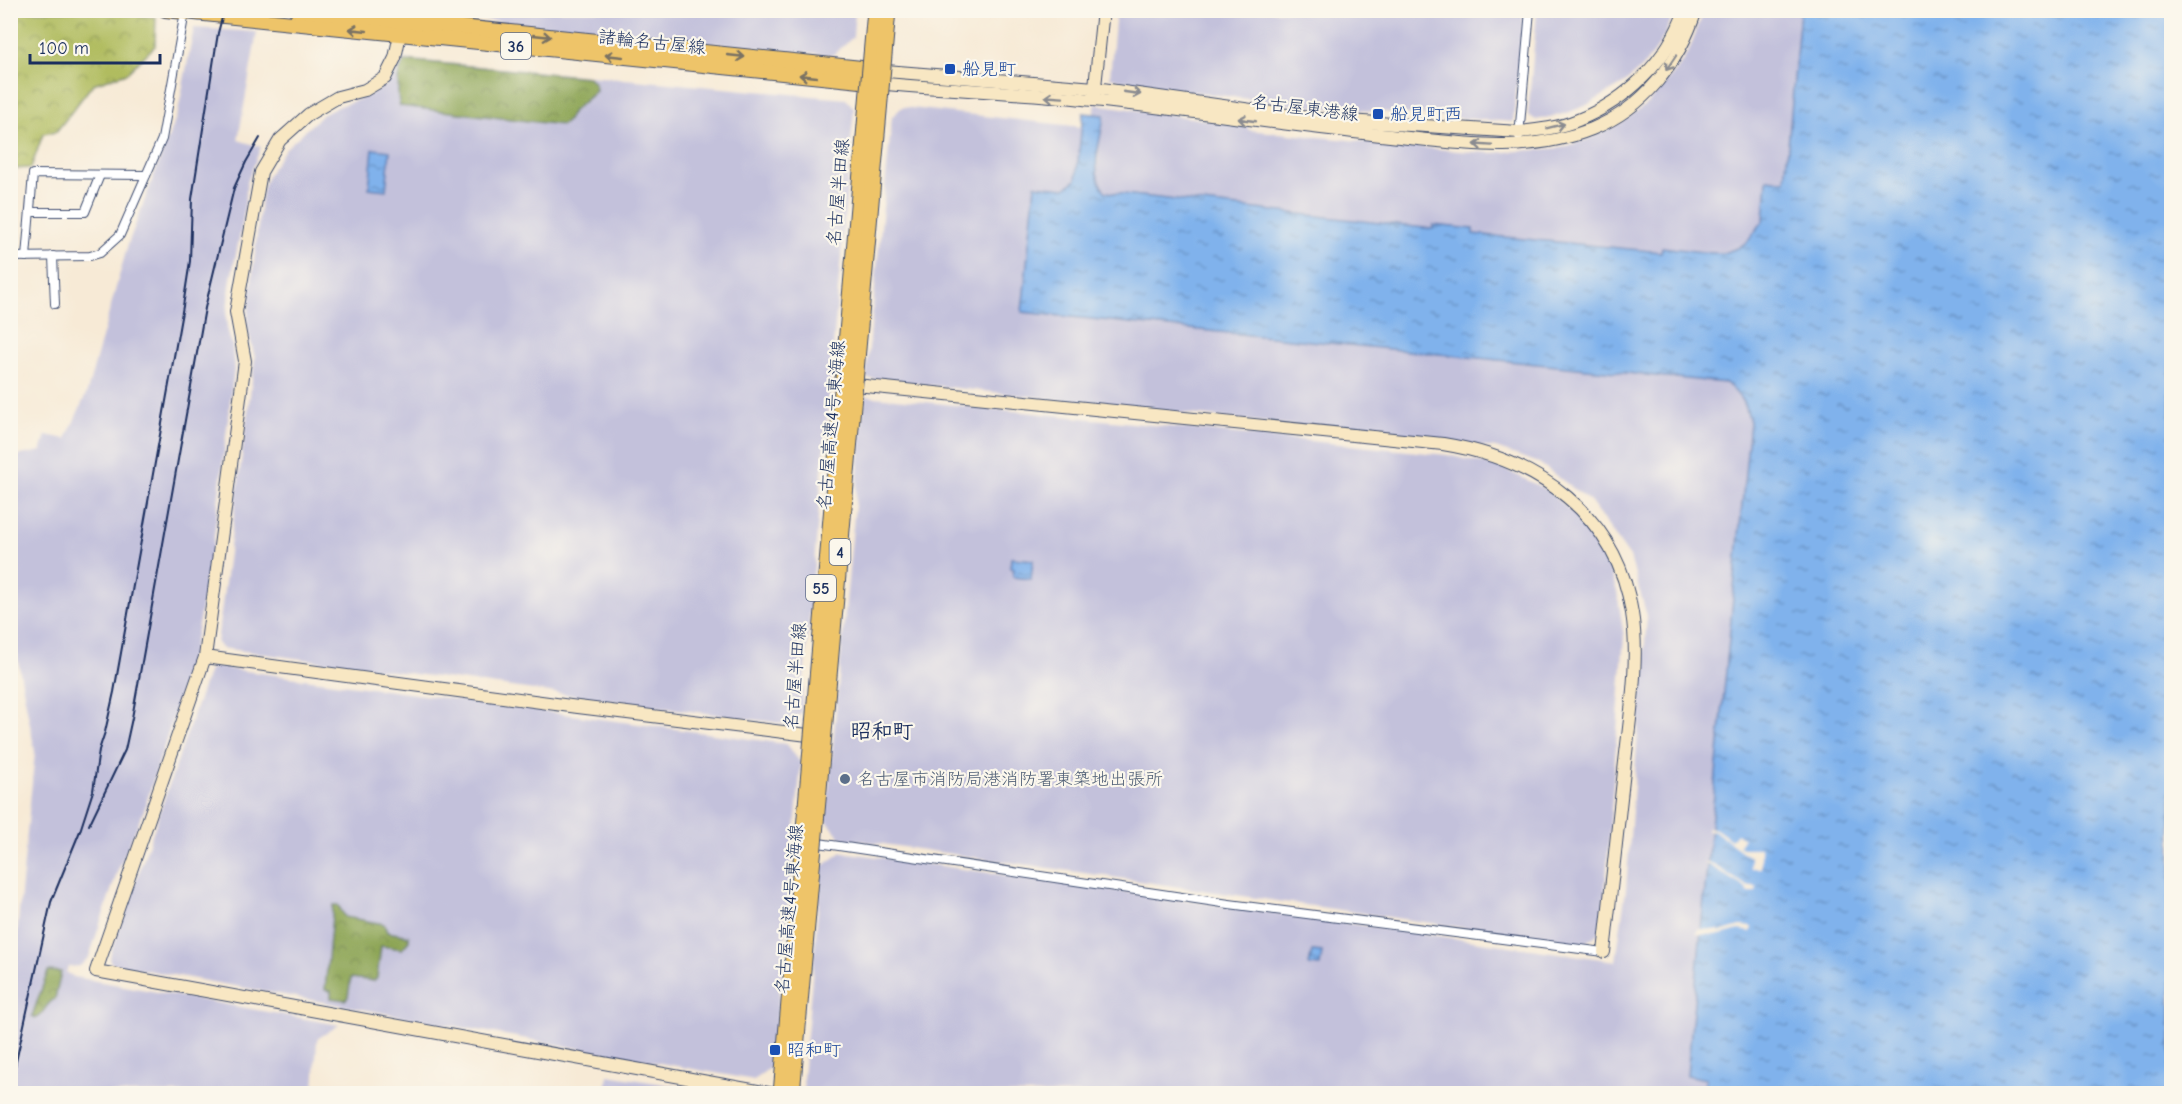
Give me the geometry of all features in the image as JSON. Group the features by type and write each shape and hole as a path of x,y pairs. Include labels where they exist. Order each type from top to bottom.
{"highway":[{"name":"名古屋高速4号東海線","path":"781,1094 873,10"},
{"name":"名古屋高速4号東海線","path":"794,1094 890,10"}],"main road":[{"name":"諸輪名古屋線","path":"165,10 400,22"},
{"name":"諸輪名古屋線","path":"296,10 867,80 886,77"},
{"name":"名古屋半田線","path":"794,1094 821,843 890,10"},
{"name":"名古屋半田線","path":"775,1094 867,80"}],"street":[{"path":"1094,94 1103,10"},
{"path":"1518,146 1530,10"},
{"name":"名古屋東港線","path":"886,77 1094,94 1316,118 1519,132 1550,129 1578,120 1610,103 1633,87 1653,69 1666,51 1678,29 1684,10"},
{"name":"名古屋東港線","path":"1094,94 1316,129 1484,145 1518,146 1592,129 1626,111 1651,89 1671,65 1683,44 1696,10"},
{"path":"10,257 90,256 100,253 120,235 162,139 185,12"},
{"path":"400,22 395,58 385,78 365,90 338,97 309,114 279,140 261,172 236,312 245,361 206,657 96,971 775,1094"},
{"path":"26,257 33,174 146,175"},
{"path":"30,212 85,212 100,175"},
{"path":"53,256 55,304"},
{"path":"798,841 1229,904 1605,952 1627,745 1634,634 1627,589 1609,549 1585,514 1555,486 1512,462 1479,451 1451,446 839,383"},
{"path":"206,657 808,735"}],"shaded area":[{"path":"1537,10 1675,11 1657,48 1644,65 1625,83 1585,106 1536,120 1528,115"},
{"path":"412,11 855,11 853,37 833,55"},
{"path":"1116,11 1524,11 1513,122 1293,105 1137,84 1110,77"},
{"path":"1704,11 1800,11 1785,181 1762,225 1748,241 1733,251 1711,253 1662,247 1662,252 1473,234 1472,229 1434,225 1433,229 1106,192 1097,180 1104,116 1094,114 1095,104 1248,126 1248,130 1458,151 1492,153 1561,148 1592,138 1623,122 1649,102 1677,70 1689,51"},
{"path":"194,28 257,32 238,140 261,147 247,183 226,317 234,368 213,545 192,657 144,810 118,870 89,957 80,966 68,967 66,972 74,977 339,1025 317,1039 314,1093 10,1093 11,993 35,752 11,623 11,457 41,451 46,435 66,439 87,392 128,244 178,112"},
{"path":"403,59 846,99 854,108 801,713 787,724 221,648 217,643 255,358 247,325 262,191 268,175 285,149 322,115 366,97 385,86 392,79"},
{"path":"902,107 1082,127 1076,180 1065,188 1035,185 1023,312 1726,383 1739,394 1747,407 1750,422 1687,1075 1706,1079 1704,1093 804,1094 803,1078 822,867 842,852 1616,961 1626,889 1647,616 1630,557 1589,500 1539,463 1496,448 866,378 892,117"},
{"path":"865,396 1447,455 1500,467 1547,490 1578,518 1605,558 1617,591 1624,637 1602,931 1582,945 841,838 826,820"},
{"path":"215,667 786,744 801,763 773,1065 754,1080 112,964 109,959 209,670"},
{"path":"608,1075 717,1093 606,1093"}],"green space":[{"path":"11,11 90,11 156,17 155,46 127,73 93,84 56,132 43,134 31,168 11,169"},
{"path":"414,61 589,77 595,84 596,91 573,111 562,125 400,106 398,76 404,62"},
{"path":"333,905 338,905 345,917 384,924 387,932 409,936 409,941 402,949 381,946 377,978 374,981 351,978 348,997 345,1000 331,998 331,991 325,990"},
{"path":"48,971 61,972 55,999 36,1018 32,1016"}],"water":[{"path":"1800,11 2171,11 2171,1093 1704,1094 1706,1079 1687,1075 1750,422 1742,400 1726,383 1022,312 1035,185 1065,188 1076,180 1083,113 1104,115 1096,165 1100,184 1106,192 1433,229 1433,225 1473,229 1473,234 1661,252 1662,247 1711,253 1723,253 1738,248 1748,241 1764,220 1767,179 1785,181"},
{"path":"373,149 390,151 386,190 369,188"},
{"path":"1011,558 1033,560 1031,579 1013,577 1014,569 1010,568"},
{"path":"1312,951 1322,952 1320,966 1309,965"}],"pier":[{"path":"1707,828 1716,829 1731,840 1736,833 1744,838 1739,846 1743,848 1761,848 1761,868 1751,868 1751,857 1716,832 1707,831"},
{"path":"1704,862 1709,862 1747,886 1757,886 1756,892 1747,892 1747,889"},
{"path":"1740,926 1752,927 1751,932 1739,930 1720,935 1697,934 1698,929 1719,930 1720,932"}],"waterway":[{"path":"10,728 14,752 10,796"}],"railway":[{"path":"10,1089 51,902 80,831 93,791 99,750 114,692 183,306 190,261 192,199 218,33 224,10"},
{"path":"89,825 125,750 205,308 234,188 260,138"}],"place":[{"name":"船見町","path":"950,69"},
{"name":"船見町西","path":"1378,114"},
{"name":"名古屋市消防局港消防署東築地出張所","path":"845,779"},
{"name":"昭和町","path":"775,1050"}],"district":[{"name":"昭和町","path":"882,731"}]}
